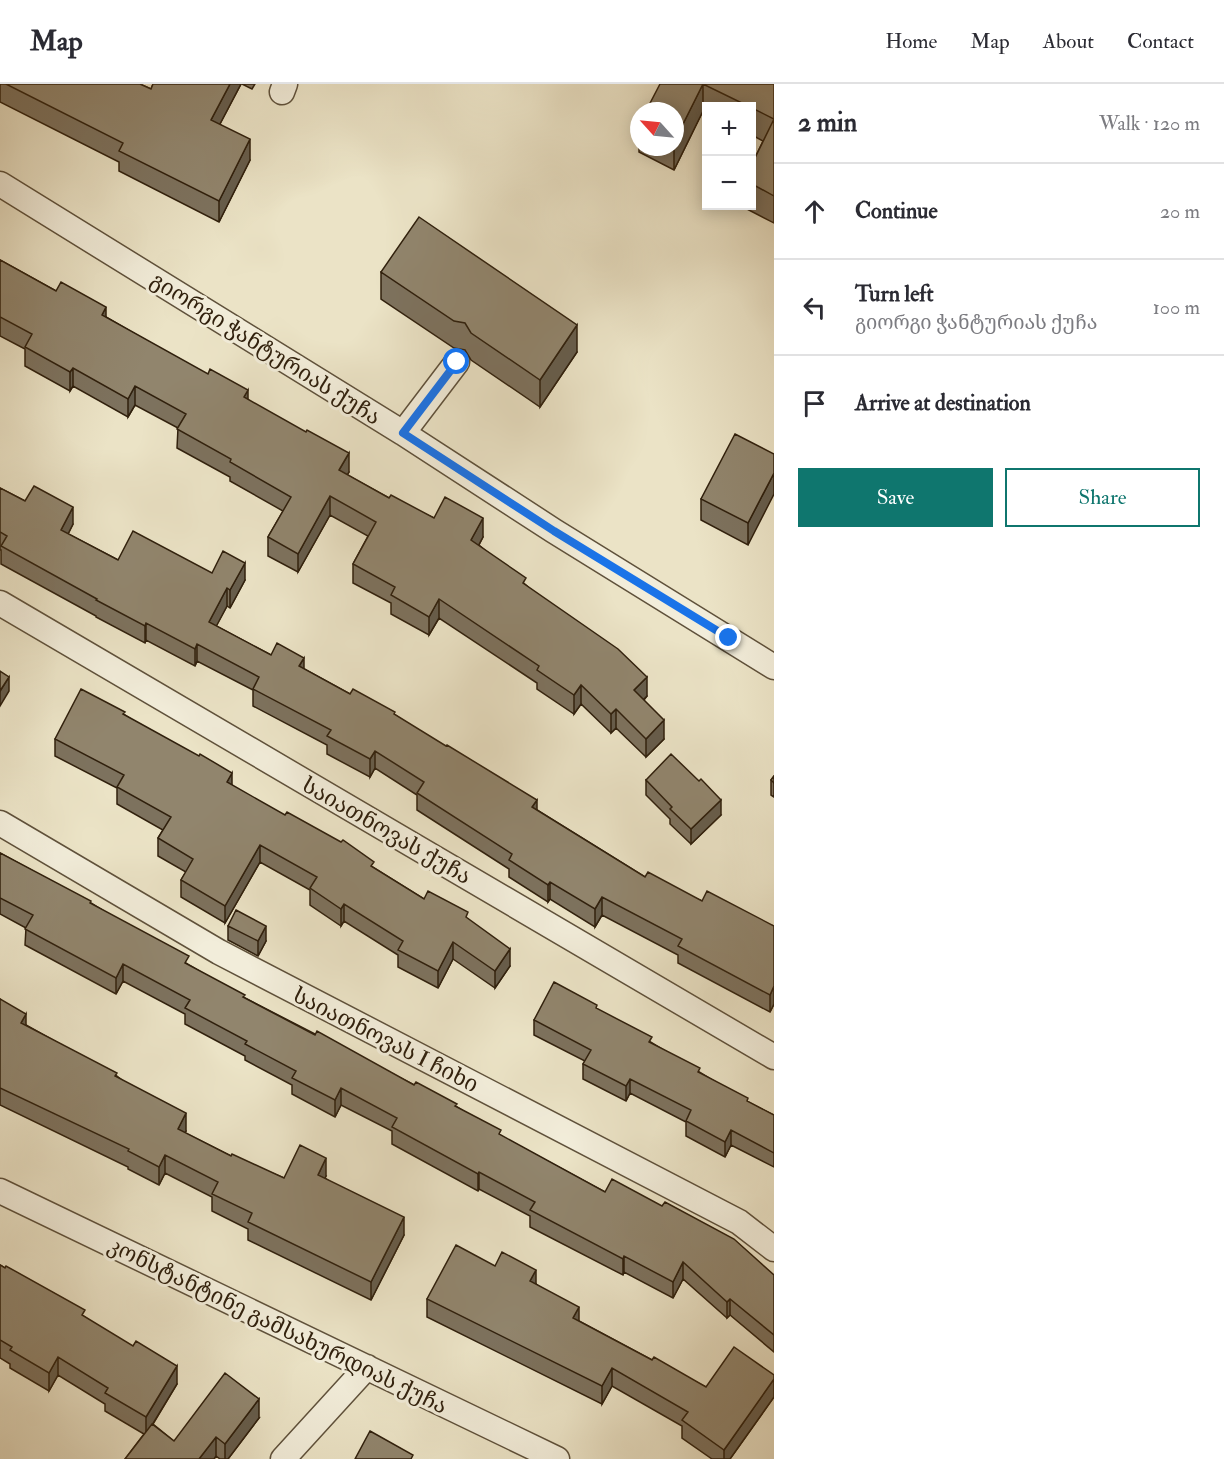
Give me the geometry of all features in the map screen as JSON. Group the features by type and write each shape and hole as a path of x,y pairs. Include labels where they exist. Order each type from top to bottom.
{"street":[{"name":"გიორგი ჭანტურიას ქუჩა","path":"0,184 403,433 554,531 774,667"},
{"path":"403,433 457,362"},
{"name":"საიათნოვას ქუჩა","path":"0,603 774,1057"},
{"name":"საიათნოვას I ჩიხი","path":"0,823 219,952 739,1222 774,1249"},
{"name":"კონსტანტინე გამსახურდიას ქუჩა","path":"0,1191 557,1459"},
{"path":"283,1459 368,1367"}],"building":[{"path":"6,84 140,84 151,89 153,84 230,84 211,120 250,139 219,201 119,151 123,143"},
{"path":"660,84 703,84 684,122 684,102 651,102"},
{"path":"703,84 774,84 774,119 756,110 756,102 740,102"},
{"path":"774,119 774,196 756,186 756,156"},
{"path":"419,217 577,325 540,380 471,333 465,323 454,321 381,272"},
{"path":"0,260 56,291 61,282 106,307 102,315 208,374 210,369 248,390 244,397 349,453 339,470 389,498 391,495 434,518 445,497 483,518 471,540 526,578 523,583 618,649 647,677 634,690 664,720 646,739 616,709 611,714 581,685 574,695 537,670 539,666 439,599 429,617 391,595 395,587 353,564 376,522 330,496 298,554 268,537 291,497 230,462 231,459 177,429 186,414 135,386 128,399 73,368 70,372 25,347 32,334 0,317"},
{"path":"735,434 774,454 774,473 748,523 701,499"},
{"path":"34,486 73,507 61,530 118,560 133,531 212,573 223,551 245,563 230,590 227,588 209,622 271,655 277,643 304,658 299,666 350,694 353,689 395,712 394,714 537,800 532,807 645,877 648,872 702,901 707,891 774,926 774,986 770,995 678,946 682,939 602,897 595,909 550,882 548,885 509,860 512,854 417,793 424,782 375,751 370,759 327,736 331,730 253,689 259,677 197,644 195,649 146,623 145,626 1,546 7,536 0,532 0,488 25,501"},
{"path":"0,671 9,677 0,691"},
{"path":"81,689 232,773 227,782 285,815 287,812 341,842 343,840 374,862 371,866 424,899 428,891 468,912 466,917 510,949 495,971 453,942 438,971 398,950 403,941 344,904 341,909 310,888 317,877 260,845 225,906 181,880 193,859 158,838 171,817 117,787 124,775 55,739"},
{"path":"671,754 699,781 701,779 721,800 691,829 670,809 672,807 646,780"},
{"path":"0,853 189,956 185,963 245,995 243,997 315,1035 317,1031 414,1085 416,1082 457,1104 455,1106 501,1130 499,1134 605,1192 612,1179 662,1206 665,1202 734,1239 774,1275 774,1335 730,1299 727,1302 683,1262 673,1282 624,1256 623,1259 530,1210 535,1202 392,1127 397,1118 341,1088 335,1100 292,1078 296,1071 245,1044 247,1041 185,1008 190,1000 123,964 116,978 25,929 33,915 0,898"},
{"path":"236,910 266,926 258,941 228,926"},
{"path":"554,982 597,1005 596,1008 652,1037 649,1042 700,1068 698,1072 748,1098 747,1101 774,1115 774,1153 731,1130 725,1142 686,1121 691,1110 630,1079 626,1086 583,1064 591,1050 534,1020"},
{"path":"0,999 26,1014 21,1023 117,1073 115,1076 186,1113 178,1129 231,1156 232,1154 284,1178 300,1145 326,1158 318,1175 404,1217 371,1282 248,1222 252,1213 212,1194 218,1182 165,1155 159,1167 128,1151 129,1149 0,1088"},
{"path":"456,1245 495,1266 502,1252 536,1270 530,1281 579,1307 573,1318 652,1360 654,1357 706,1387 734,1347 774,1375 774,1379 724,1450 682,1420 688,1412 612,1368 602,1386 427,1299"},
{"path":"0,1265 5,1268 6,1266 85,1310 82,1315 133,1346 136,1341 177,1366 146,1417 105,1393 108,1388 58,1357 49,1373 10,1350 12,1347 0,1340"},
{"path":"225,1373 259,1399 225,1444 216,1437 199,1459 125,1459 152,1424 174,1441"},
{"path":"370,1431 413,1455 411,1459 355,1459"}],"route":[{"path":"457,362 403,433 554,531 729,638"}]}
